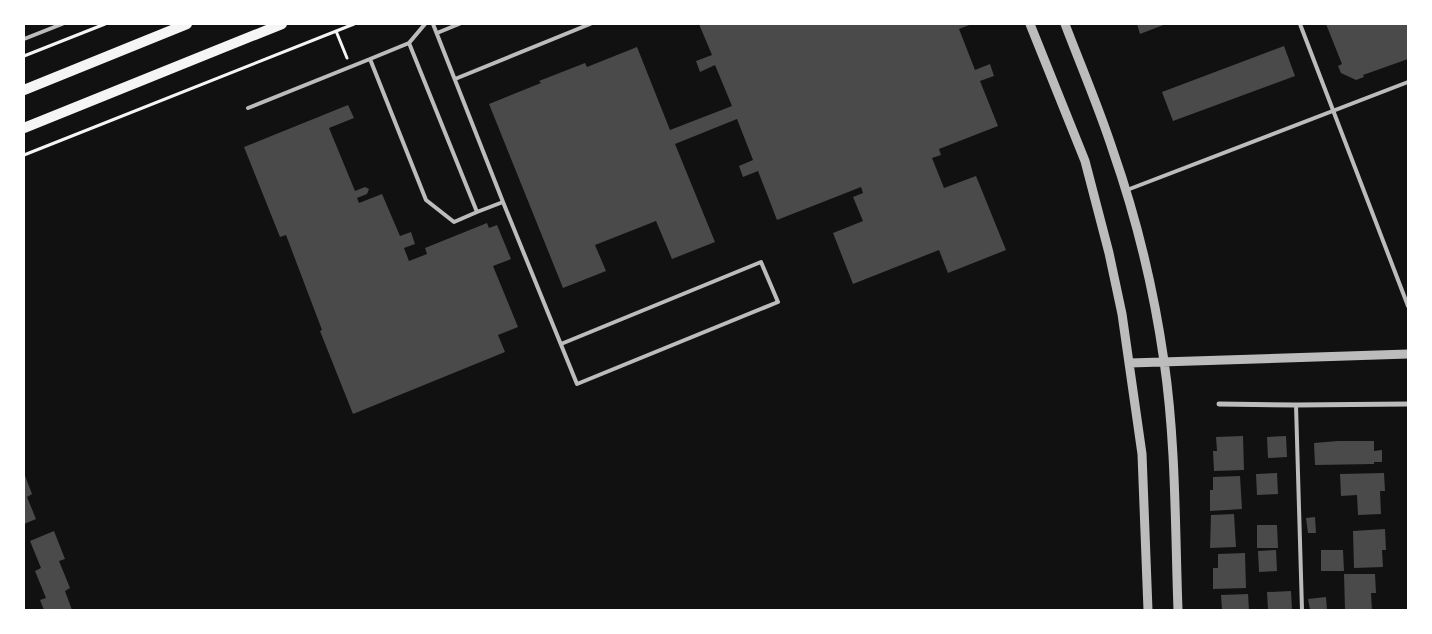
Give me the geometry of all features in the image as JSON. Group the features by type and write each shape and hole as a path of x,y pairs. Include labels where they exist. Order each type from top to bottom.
{"main road":[{"path":"24,90 187,24"},
{"path":"24,128 282,24"}],"street":[{"path":"1030,24 1085,161 1109,253 1130,363 1142,454 1148,610"},
{"path":"1064,24 1113,151 1125,191 1140,245 1164,361 1172,446 1178,610"},
{"path":"1130,363 1408,354"},
{"path":"1218,404 1408,404"}],"lane":[{"path":"24,39 62,24"},
{"path":"248,108 409,43 425,24"},
{"path":"433,24 503,202 577,384 778,302 762,262 561,344"},
{"path":"437,33 459,24"},
{"path":"454,78 590,24"},
{"path":"1300,24 1408,306"},
{"path":"409,43 477,212"},
{"path":"370,59 426,200 454,222 503,202"},
{"path":"1125,191 1408,82"},
{"path":"1296,405 1302,610"}],"path":[{"path":"24,56 105,24"},
{"path":"24,155 354,24"},
{"path":"336,31 350,67"}],"building":[{"path":"699,24 972,24 959,29 975,70 990,64 994,76 980,81 998,126 939,149 941,155 932,158 944,188 976,176 1006,250 948,273 939,250 853,284 833,233 863,221 853,197 863,193 861,187 777,220 758,171 743,177 739,166 753,160 737,119 675,144 715,242 672,259 656,221 595,245 606,271 563,288 489,104 541,83 539,81 585,63 587,67 637,47 670,130 732,106 715,65 700,72 696,61 712,55"},
{"path":"1137,24 1166,24 1140,34"},
{"path":"1326,24 1408,24 1408,59 1363,75 1364,77 1356,80 1341,73 1338,66 1342,64"},
{"path":"1284,46 1295,76 1173,121 1162,92"},
{"path":"348,105 354,118 329,128 355,191 365,187 369,189 367,194 357,198 359,203 382,194 400,236 411,232 415,244 404,248 409,261 427,254 425,248 487,223 489,228 497,225 511,259 493,266 518,327 498,335 505,352 353,414 320,331 322,330 286,235 280,237 244,147"},
{"path":"1243,436 1244,470 1214,471 1213,451 1217,451 1216,437"},
{"path":"1286,436 1287,457 1268,458 1267,437"},
{"path":"1374,441 1374,451 1382,450 1382,462 1374,462 1374,464 1315,465 1314,443"},
{"path":"24,473 32,494 27,497 36,519 24,524"},
{"path":"1277,473 1278,494 1257,495 1256,474"},
{"path":"1384,473 1385,491 1380,491 1381,514 1358,515 1357,495 1341,496 1340,474"},
{"path":"1240,476 1242,509 1210,511 1210,490 1213,490 1213,477"},
{"path":"1234,514 1236,547 1210,548 1211,515"},
{"path":"1315,517 1316,533 1308,533 1306,518"},
{"path":"1257,525 1277,525 1278,548 1257,548"},
{"path":"1385,529 1386,550 1382,550 1383,567 1354,568 1353,531"},
{"path":"54,531 65,559 59,561 70,588 65,591 72,610 44,610 40,600 46,598 35,571 41,568 30,541"},
{"path":"1276,550 1277,571 1259,572 1258,551"},
{"path":"1321,550 1343,550 1344,571 1321,571"},
{"path":"1245,553 1246,588 1213,589 1213,568 1218,568 1218,554"},
{"path":"1344,574 1375,574 1376,593 1371,593 1372,610 1345,610"},
{"path":"1291,591 1292,610 1268,610 1267,592"},
{"path":"1248,594 1249,610 1222,610 1221,595"},
{"path":"1326,597 1327,610 1310,610 1308,599"}]}
